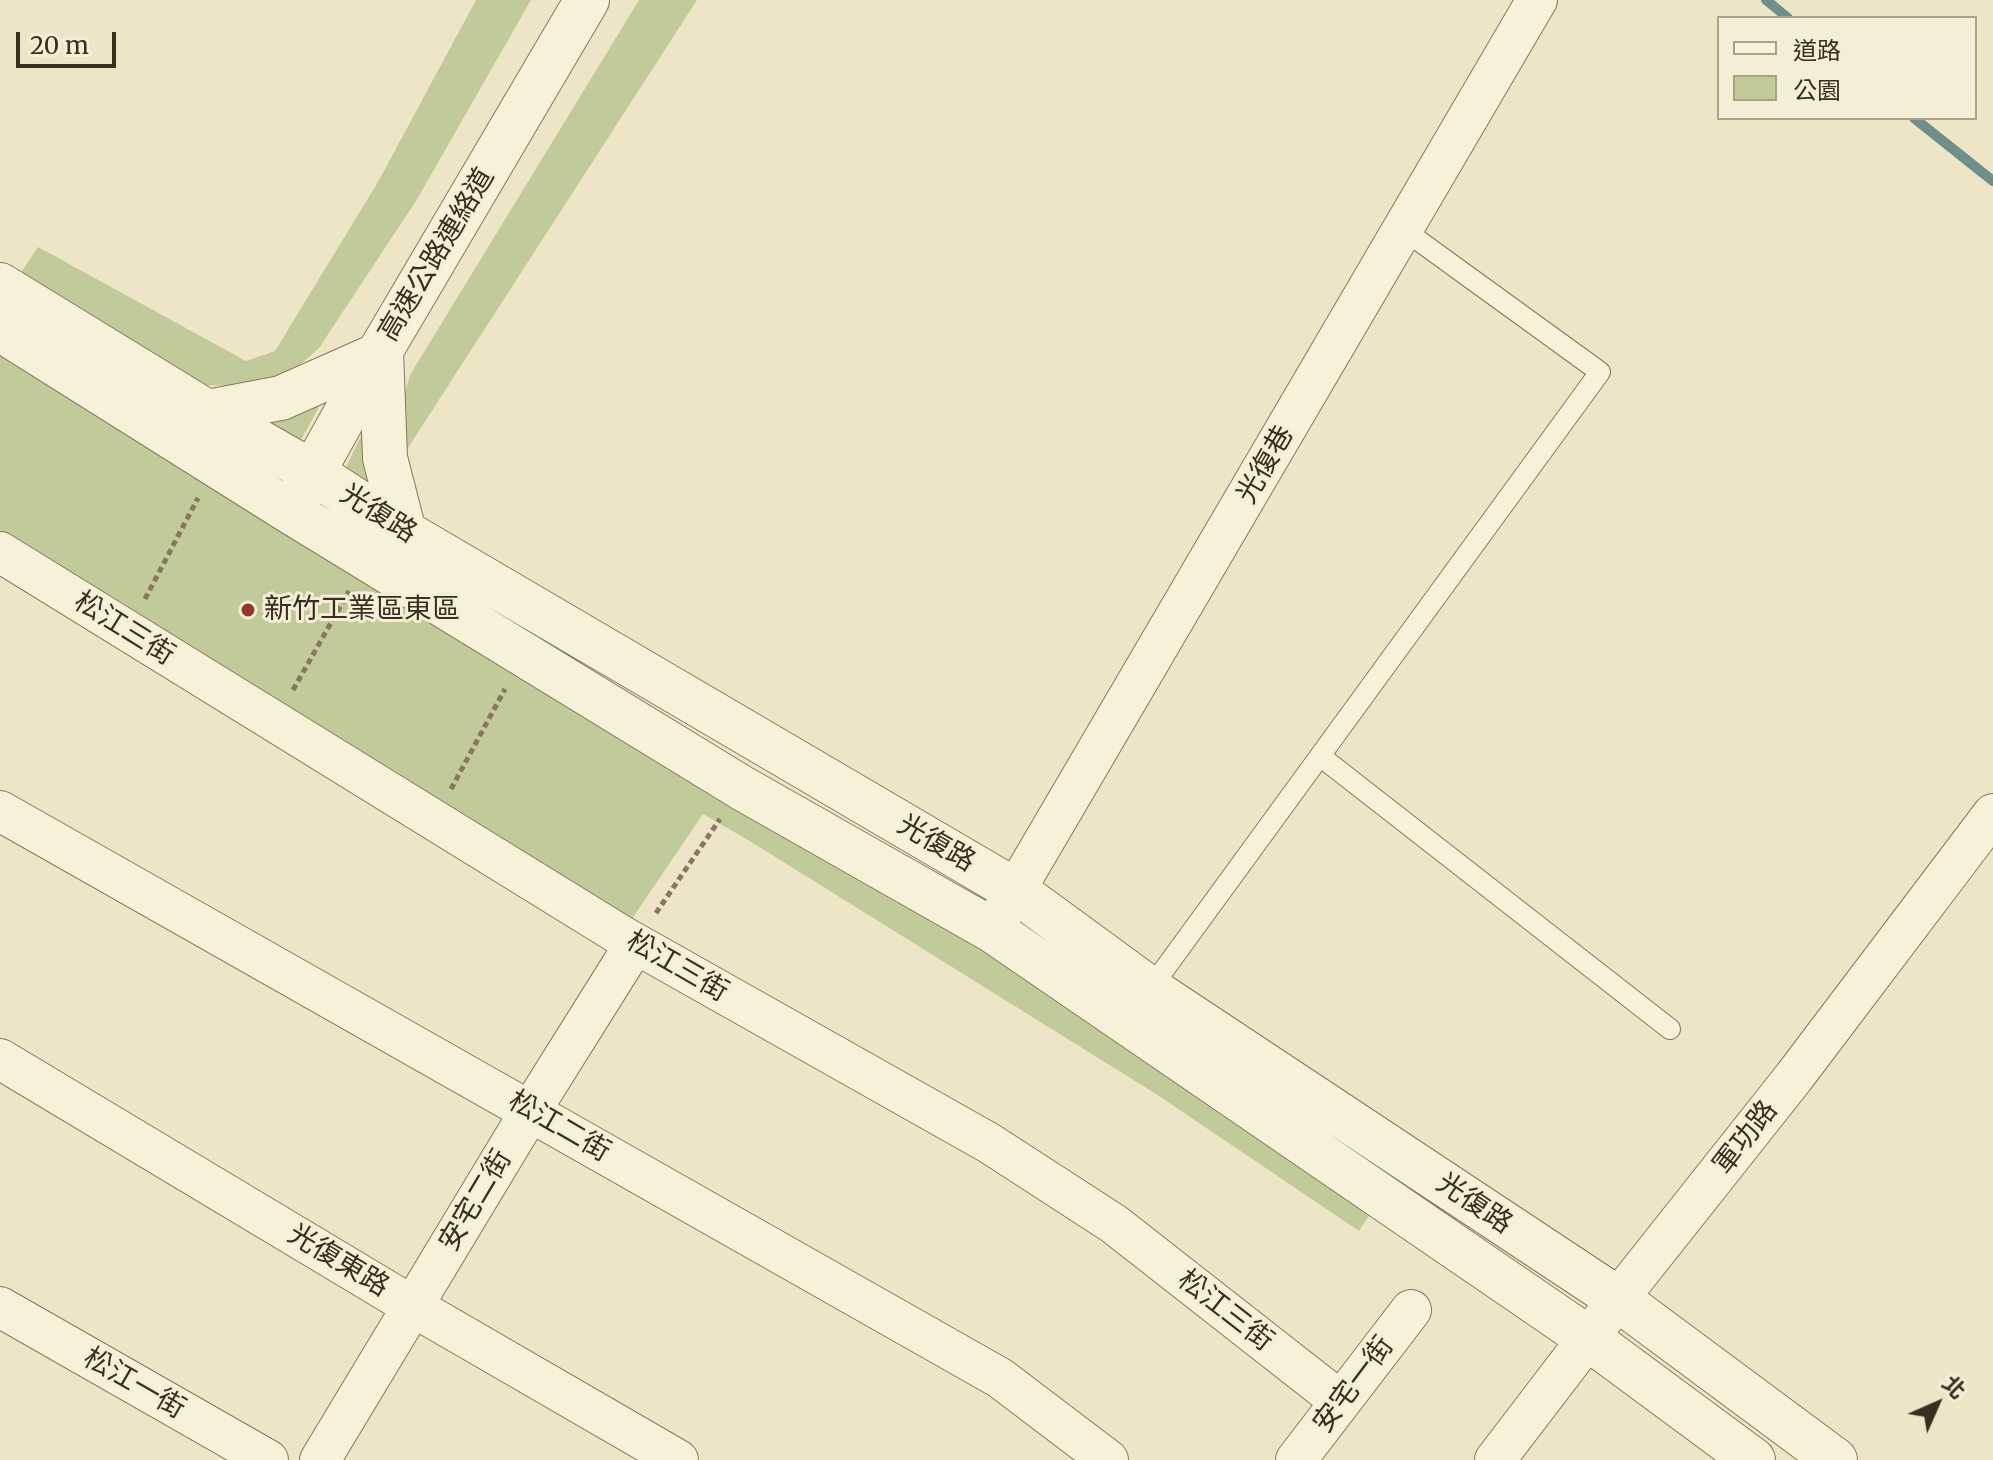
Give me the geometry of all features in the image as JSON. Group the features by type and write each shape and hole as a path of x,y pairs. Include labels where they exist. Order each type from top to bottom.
{"street":[{"name":"高速公路連絡道","path":"291,512 379,352 587,0"},
{"name":"光復巷","path":"992,930 1537,0"},
{"name":"光復路","path":"0,285 207,412 312,472 404,532 1016,891 1150,989 1618,1299 1835,1460"},
{"name":"光復路","path":"0,329 291,512 742,788 992,930 1588,1338 1753,1460"},
{"path":"207,412 281,398 379,352 385,458 404,532"},
{"name":"松江三街","path":"0,552 635,944 989,1143 1114,1224 1340,1401"},
{"name":"松江二街","path":"0,811 1000,1378 1108,1460"},
{"name":"軍功路","path":"1495,1460 1794,1077 1993,814"},
{"name":"安宅二街","path":"320,1460 635,944"},
{"name":"光復東路","path":"0,1059 412,1306 678,1460"},
{"name":"松江一街","path":"0,1307 268,1460"},
{"name":"安宅一街","path":"1296,1460 1411,1310"}],"lane":[{"path":"1150,989 1600,372 1404,230"},
{"path":"1320,756 1670,1029"}],"path":[{"path":"128,631 200,493"},
{"path":"275,722 351,587"},
{"path":"434,821 508,684"},
{"path":"635,944 742,788"}],"green space":[{"path":"476,0 531,0 416,201 319,348 286,377 236,386 192,385 16,280 38,247 246,361 275,351 378,182"},
{"path":"639,0 697,0 404,454 397,418 410,375"},
{"path":"0,344 990,938 1376,1205 1359,1231 1156,1094 703,814 627,926 0,542"},
{"path":"327,392 294,453 266,419"},
{"path":"369,419 376,487 340,480"}],"waterway":[{"path":"1766,0 1786,16"},
{"path":"1917,120 1993,181"}],"place":[{"name":"新竹工業區東區","path":"248,610"}]}
